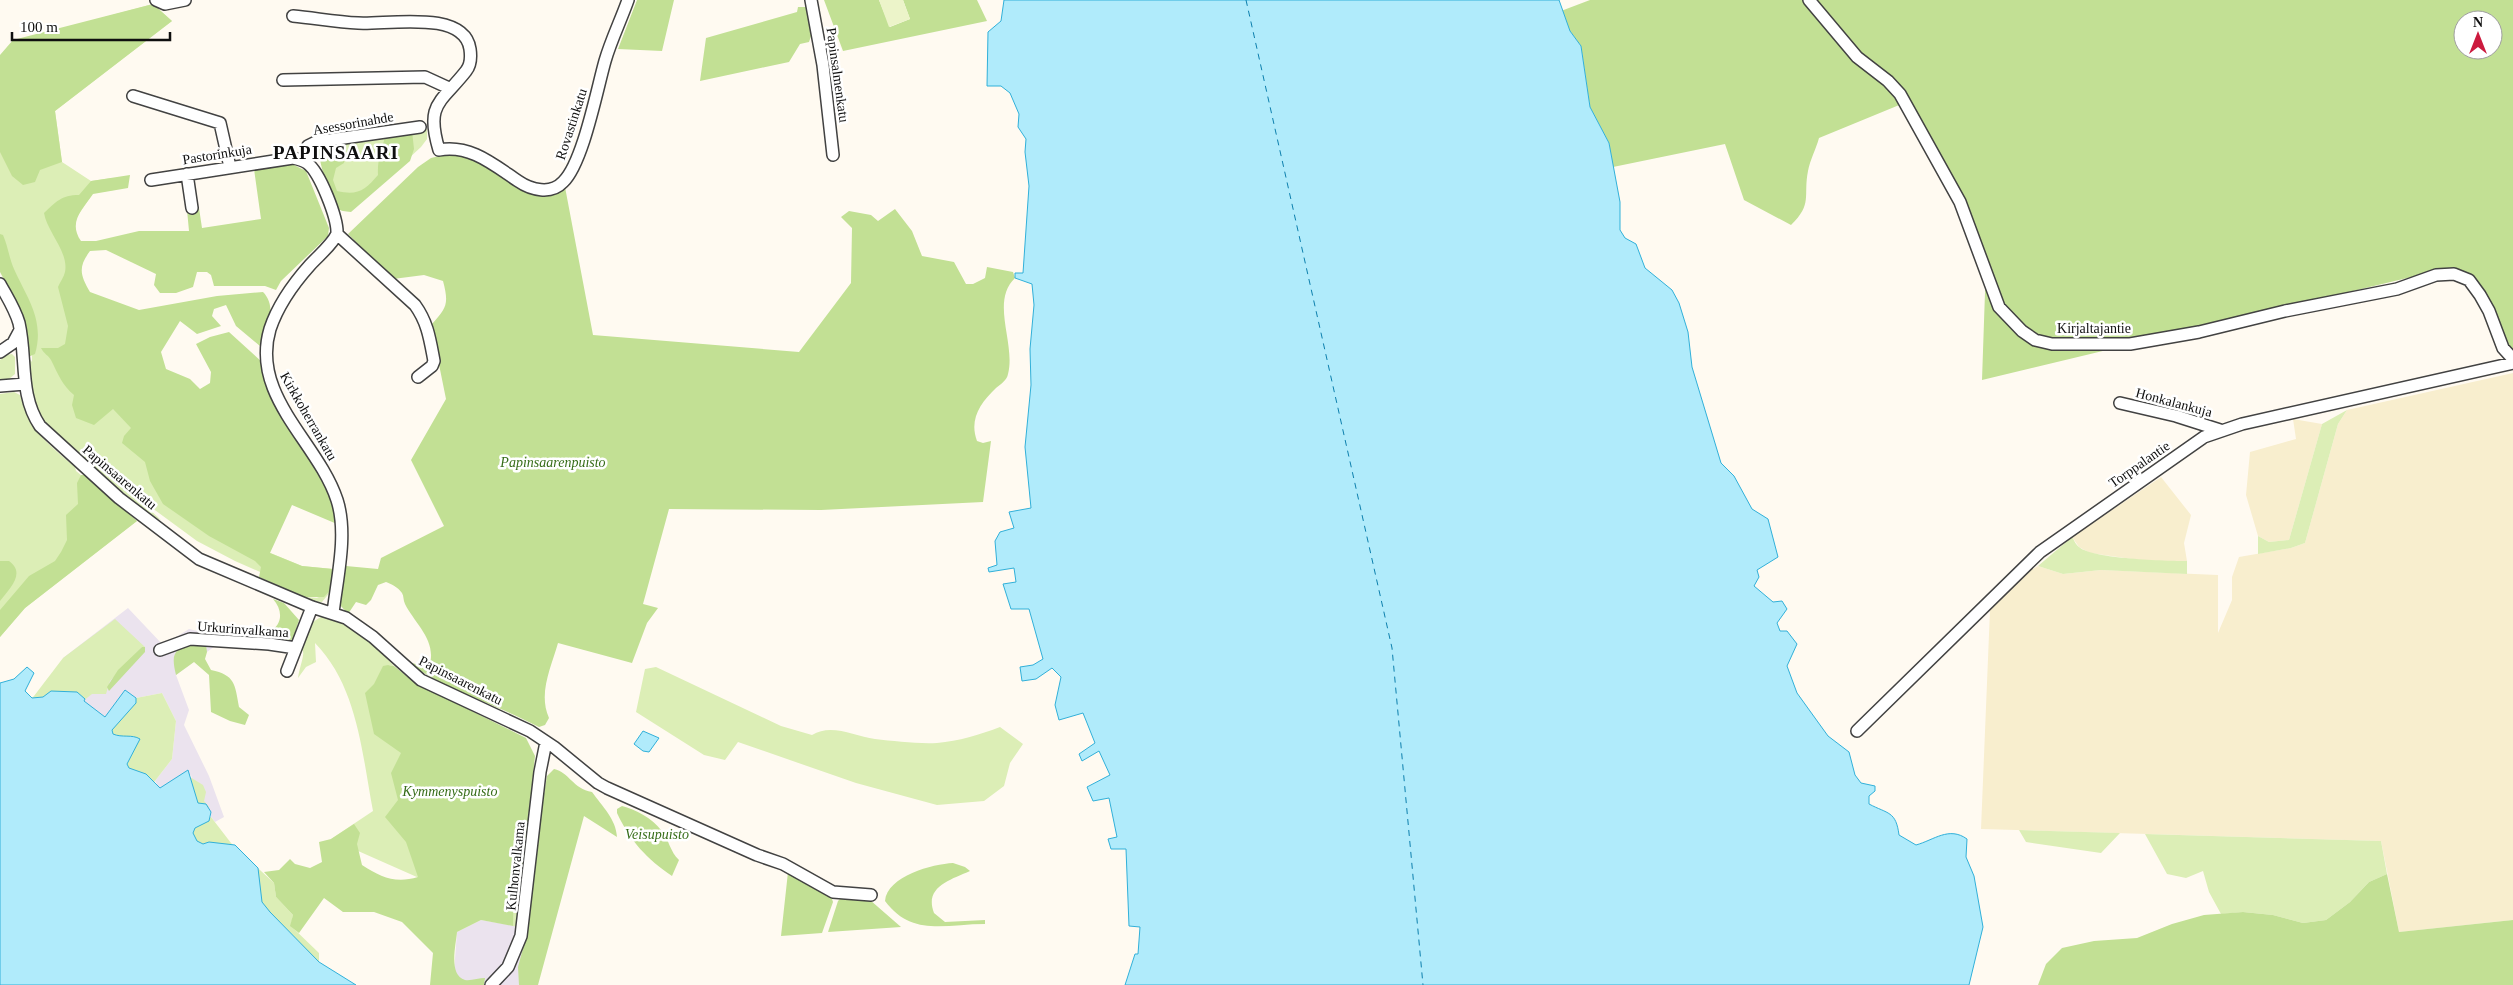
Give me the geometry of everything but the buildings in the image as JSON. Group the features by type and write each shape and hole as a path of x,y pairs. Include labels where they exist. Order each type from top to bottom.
{"street":[{"path":"156,0 164,4 185,0"},
{"name":"Rovastinkatu","path":"449,88 441,97 434,112 435,134 440,150 461,149 478,155 531,188 549,189 560,185 574,166 594,104 605,61 628,0"},
{"name":"Papinsalmenkatu","path":"811,0 823,66 834,155"},
{"name":"Kirjaltajantie","path":"1809,0 1857,57 1888,81 1900,94 1960,202 1999,307 2022,331 2035,340 2052,344 2130,344 2199,332 2285,311 2397,288 2436,275 2454,274 2469,280 2480,295 2489,311 2503,348 2513,359"},
{"path":"283,80 426,77 449,88 466,70 471,56 464,33 447,24 358,23 293,16"},
{"path":"133,96 220,123 230,167"},
{"name":"Asessorinahde","path":"308,163 308,146 316,142 420,127"},
{"name":"Pastorinkuja","path":"152,180 293,158 308,163"},
{"path":"308,163 318,177 338,229 415,306 427,324 434,361 428,370 418,377"},
{"path":"187,174 192,208"},
{"name":"Kirkkoherrankatu","path":"333,613 341,529 338,501 330,483 302,440 269,381 266,357 270,330 284,298 338,229"},
{"name":"Papinsaarenkatu","path":"0,284 15,311 20,330 24,384 34,417 46,434 119,498 199,559 312,607 346,618 373,636 421,680 530,731 607,788 783,864 833,892 871,894"},
{"path":"0,352 13,343 20,330"},
{"name":"Torppalantie","path":"1857,731 2040,552 2185,449 2220,430 2513,363"},
{"path":"0,386 24,384"},
{"name":"Honkalankuja","path":"2120,403 2220,430"},
{"path":"287,671 312,607"},
{"name":"Urkurinvalkama","path":"160,650 190,639 269,644 296,648"},
{"name":"Kulhonvalkama","path":"491,985 508,967 521,936 540,772 546,742"}],"shaded area":[{"path":"2513,373 2513,920 2399,932 2381,841 1981,829 1990,610 2031,570 2038,566 2063,574 2101,570 2218,575 2218,633 2232,600 2232,577 2239,557 2291,548 2305,543 2338,424 2347,410"},
{"path":"2293,419 2322,424 2289,540 2269,542 2258,536 2246,495 2250,452 2296,439"},
{"path":"2161,477 2191,515 2184,543 2187,561 2146,561 2090,553 2079,547 2072,537"},
{"path":"128,608 163,645 189,629 206,633 267,633 267,648 215,646 176,675 189,710 184,725 209,776 224,817 215,822 211,817 211,812 198,804 191,775 160,789 155,781 172,759 176,721 162,693 136,698 125,691 105,717 83,701 63,658"},
{"path":"481,920 532,929 527,985 453,985 457,932"}],"green space":[{"path":"637,0 674,0 662,51 618,49"},
{"path":"824,0 879,0 890,27 910,19 903,0 977,0 987,21 843,51"},
{"path":"879,0 903,0 910,19 889,27"},
{"path":"1590,0 2513,0 2513,354 2480,288 2465,272 2449,268 1982,380 1986,263 1909,101 1819,138 1808,171 1805,205 1798,218 1791,225 1744,200 1725,144 1613,167 1609,143 1590,107 1581,46 1570,31 1561,11"},
{"path":"153,4 172,21 55,111 62,162 91,181 112,178 114,190 93,193 71,226 98,393 244,542 302,566 333,569 331,591 322,602 309,601 221,565 220,562 304,597 319,598 235,561 197,541 129,491 161,520 155,518 65,446 44,425 31,395 28,357 32,362 32,326 0,264 0,89 20,59 53,31"},
{"path":"153,4 172,21 55,111 62,162 40,170 35,182 23,185 12,176 0,152 0,55 13,40"},
{"path":"798,7 807,7 813,30 809,42 800,44 789,62 700,81 706,38 797,12"},
{"path":"427,129 427,139 421,147 356,207 339,207 323,145"},
{"path":"412,131 414,149 410,161 351,212 338,209 327,186 318,146 342,142 346,151 344,163 336,168 333,180 337,191 350,193 365,188 378,175 379,160 385,136"},
{"name":"Papinsaarenpuisto","path":"448,154 464,156 479,162 530,194 543,195 565,187 593,335 799,352 851,283 852,228 841,217 849,211 871,215 878,221 895,209 912,231 922,256 954,262 966,284 973,284 985,278 987,267 1013,272 1015,278 1008,288 1004,299 1010,362 1008,374 1005,380 990,394 981,406 974,426 977,441 983,443 991,441 983,502 821,510 669,509 643,604 658,608 647,623 632,663 558,643 545,690 546,709 549,718 545,725 539,727 422,672 407,662 429,667 431,658 428,641 404,603 403,594 399,589 386,582 378,585 371,600 366,605 356,602 348,614 340,605 340,590 346,566 378,569 381,558 444,526 411,460 446,399 431,325 445,305 445,289 443,281 424,275 393,279 348,234 418,167 431,158"},
{"path":"290,163 306,171 329,228 328,236 281,281 276,290 265,286 214,286 211,275 207,272 197,272 193,287 176,293 160,293 154,285 156,274 106,250 90,251 82,267 82,276 90,292 139,310 217,296 263,292 270,304 271,311 269,326 260,346 236,326 226,305 214,309 212,316 221,326 197,334 180,321 161,352 166,369 190,379 200,389 210,383 211,372 196,344 210,337 229,332 262,362 325,483 334,503 337,524 292,505 270,553 302,566 333,569 331,589 324,597 304,597 259,577 261,567 255,561 209,536 163,504 150,481 145,462 122,443 124,436 131,428 113,409 94,425 76,418 72,405 74,395 63,383 51,360 41,348 58,348 65,344 68,326 58,287 65,272 64,257 44,213 56,202 68,196 79,195 91,181 130,175 128,188 93,194 76,222 77,234 81,241 96,241 139,231 189,231 187,210 199,208 202,228 261,219 254,169"},
{"path":"0,234 3,235 12,265 29,300 36,320 38,342 35,354 28,357 27,335 21,311 0,272"},
{"path":"12,354 15,357 15,374 9,379 0,379 0,360 6,355"},
{"path":"14,392 20,395 29,418 48,444 75,467 76,471 137,521 25,608 0,637 0,394"},
{"path":"2347,410 2338,424 2305,543 2291,548 2258,554 2258,536 2269,542 2289,540 2322,424"},
{"path":"81,475 85,475 137,521 25,608 0,637 0,610 29,576 55,561 67,540 66,515 78,504 77,483"},
{"path":"2072,537 2079,547 2099,554 2114,557 2187,561 2187,574 2101,570 2063,574 2038,566"},
{"path":"0,561 9,561 16,570 16,576 12,586 0,601"},
{"path":"273,599 284,603 299,620 293,639 285,642 272,638 269,632 277,625 280,617 279,608"},
{"name":"Kymmenyspuisto","path":"324,616 353,629 379,650 394,666 388,665 525,844 526,841 518,927 513,926 513,912 505,916 331,839 373,811 361,744 349,700 341,680 315,643 316,662 306,667 298,678 303,654 301,642 311,624"},
{"path":"115,619 145,647 142,647 110,681 106,694 92,694 83,701 0,727 34,696 63,658"},
{"path":"194,644 206,645 205,659 211,670 225,675 232,682 235,687 239,707 249,715 245,725 230,721 211,712 209,675 194,662 176,675 175,654 178,650"},
{"path":"142,647 145,647 145,652 109,691 107,687 118,670"},
{"name":"Kymmenyspuisto","path":"383,666 394,666 415,683 526,738 535,756 526,841 514,878 513,926 481,920 457,932 454,959 456,972 465,980 485,978 484,985 430,985 433,953 402,922 374,912 343,912 324,898 299,933 290,926 293,915 276,897 274,883 264,872 279,870 290,859 295,864 310,868 322,862 319,842 331,839 354,824 360,833 357,844 362,865 388,878 402,880 418,877 406,842 385,817 398,800 391,773 401,753 374,734 365,693 374,684"},
{"path":"656,667 781,726 812,735 827,730 835,730 875,739 937,743 969,737 1000,727 1023,744 1010,763 1004,786 984,801 937,805 856,783 738,742 725,760 704,755 636,712 645,669"},
{"path":"162,693 176,721 172,759 148,790 76,759 136,703 136,698"},
{"path":"554,769 564,773 580,788 592,792 614,824 617,837 584,816 538,985 519,985 518,967 525,941 541,812 547,776"},
{"path":"190,777 203,785 206,792 204,801 209,807 200,808 192,824 211,817 231,843 274,883 276,897 293,915 291,926 319,953 319,969 204,871 170,798"},
{"name":"Veisupuisto","path":"622,806 649,818 664,834 679,860 672,876 647,856 634,841 617,813 617,809"},
{"path":"2019,830 2120,833 2101,853 2026,842"},
{"path":"2145,834 2381,841 2387,874 2369,882 2350,902 2326,920 2303,923 2273,915 2243,912 2221,914 2209,892 2203,871 2186,878 2167,874"},
{"path":"953,863 970,871 947,881 936,891 932,904 934,913 945,922 985,920 985,924 930,926 918,924 906,920 885,901 888,892 902,878 923,869"},
{"path":"788,872 831,896 833,902 822,933 781,936"},
{"path":"2387,874 2399,932 2513,920 2513,985 2038,985 2046,964 2062,948 2094,941 2137,938 2172,924 2204,915 2243,912 2273,915 2303,923 2326,920 2350,902 2369,882"},
{"path":"842,897 870,900 901,927 828,932 838,901"}],"water":[{"path":"1004,0 1559,0 1570,31 1581,46 1590,107 1609,143 1620,202 1620,230 1625,238 1636,244 1645,268 1672,290 1679,303 1688,332 1692,367 1721,463 1734,476 1752,509 1768,519 1778,557 1757,570 1759,577 1754,586 1773,602 1782,601 1787,609 1777,623 1780,631 1787,631 1797,644 1787,666 1797,693 1828,736 1849,752 1855,775 1861,783 1875,786 1875,791 1869,796 1869,804 1893,817 1898,827 1899,835 1916,845 1948,834 1960,835 1967,839 1966,857 1974,876 1983,927 1969,985 1125,985 1135,954 1138,954 1140,927 1129,926 1126,849 1111,849 1108,839 1117,837 1109,798 1093,801 1087,787 1110,775 1099,751 1082,761 1079,754 1095,743 1083,713 1059,720 1055,705 1061,677 1052,668 1036,679 1022,681 1020,667 1033,665 1043,659 1029,609 1011,609 1003,584 1016,582 1014,568 989,572 988,568 997,565 995,541 1000,532 1014,528 1009,512 1031,508 1025,447 1031,385 1030,349 1034,305 1032,284 1015,278 1015,273 1023,273 1029,186 1025,152 1026,139 1018,127 1019,114 1010,93 1001,86 987,86 988,32 1001,21"},
{"path":"27,667 34,673 25,691 32,698 43,697 51,691 77,692 85,699 84,701 105,717 125,690 136,698 136,703 112,730 113,734 116,735 140,739 127,764 129,768 146,774 160,788 188,770 198,803 206,804 211,812 209,821 195,828 193,833 197,841 203,844 209,842 235,845 258,868 262,902 270,912 319,962 356,985 0,985 0,683 14,679"},
{"path":"643,731 659,738 649,752 643,751 634,744"}],"ferry route":[{"path":"1246,0 1392,648 1423,985"}],"district":[{"name":"PAPINSAARI","path":"336,152"}]}
